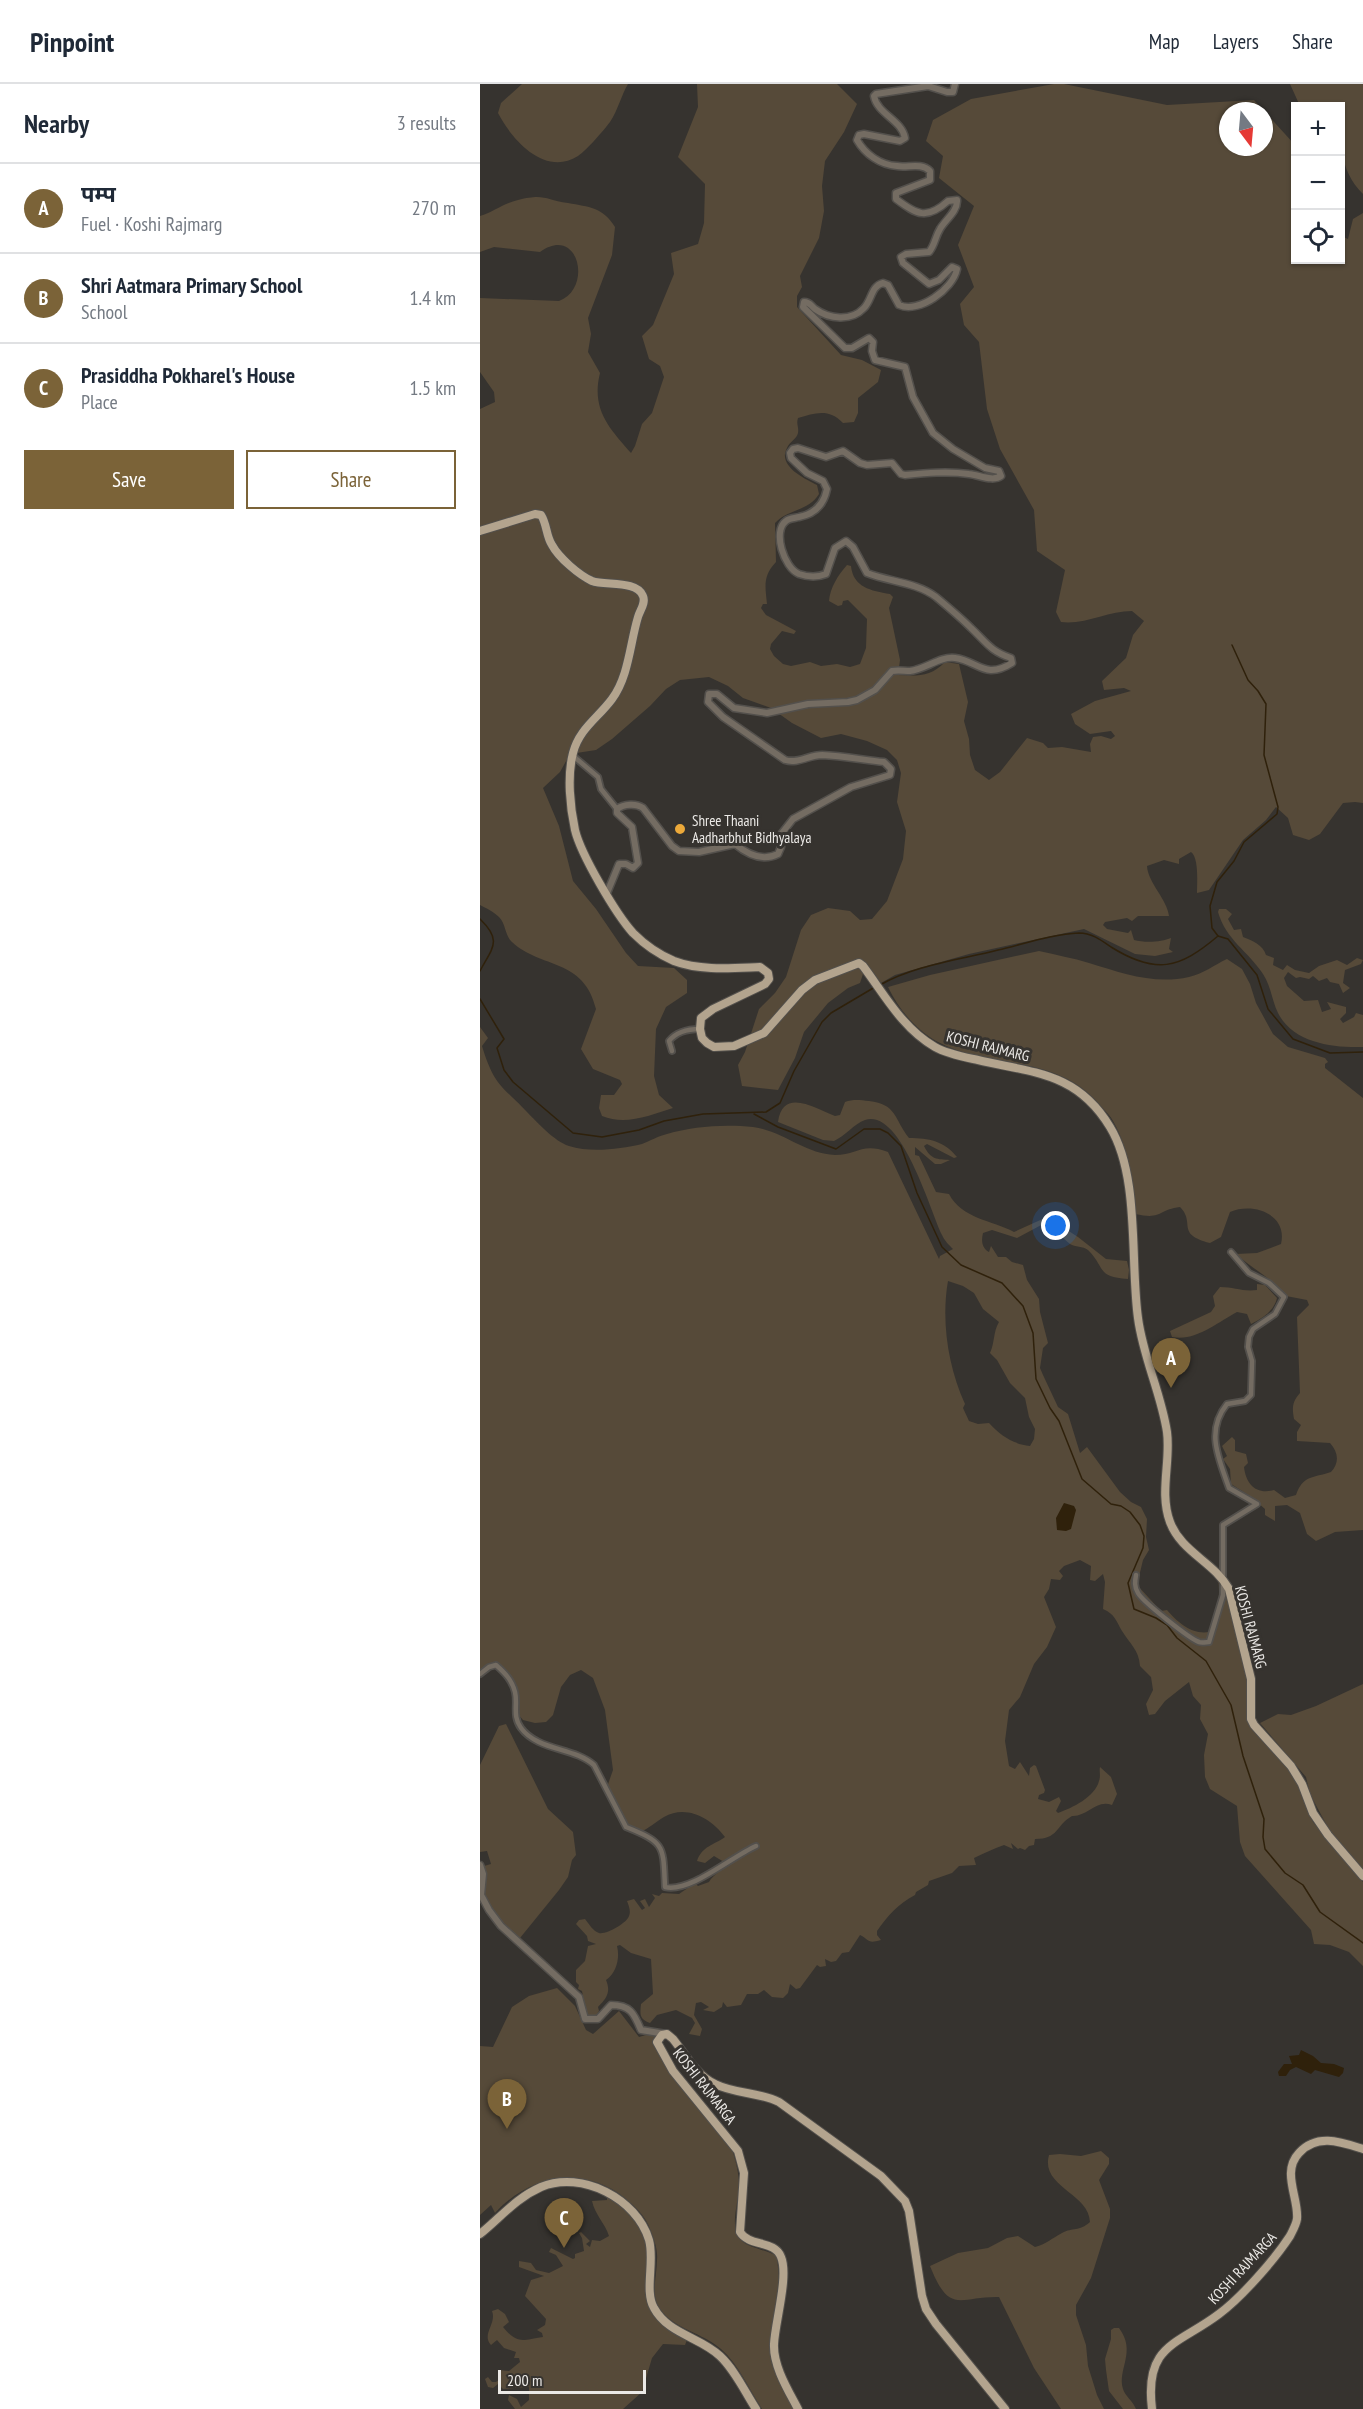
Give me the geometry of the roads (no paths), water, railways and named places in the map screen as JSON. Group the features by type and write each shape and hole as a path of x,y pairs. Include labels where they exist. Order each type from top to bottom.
{"main road":[{"path":"480,531 535,514 541,516 551,545 582,574 600,583 626,585 640,591 643,596 644,603 638,616 624,674 613,698 578,737 572,755 571,783 575,831 588,862 632,932 650,947 674,961 692,966 760,967 766,970 769,977 765,984 706,1013 701,1018 700,1029"},
{"name":"KOSHI RAJMARG","path":"700,1029 702,1038 714,1047 734,1046 764,1033 802,990 815,980 855,964 863,966 915,1034 937,1048 969,1058 1042,1073 1065,1082 1090,1102 1112,1129 1122,1154 1130,1202 1138,1315 1144,1352 1167,1434 1168,1516 1176,1534 1188,1549 1223,1578 1232,1599 1251,1679 1251,1719 1254,1725 1291,1766 1302,1784 1313,1813 1328,1835 1363,1876"},
{"name":"KOSHI RAJMARGA","path":"798,2409 780,2371 774,2346 783,2274 782,2259 776,2249 746,2240 740,2232 744,2174 738,2151 672,2071 657,2042 659,2037 666,2034 708,2080 717,2085 769,2096 780,2102 881,2176 900,2194 909,2211 926,2309 1005,2409"},
{"name":"KOSHI RAJMARGA","path":"1152,2409 1150,2386 1156,2364 1163,2352 1174,2341 1220,2314 1276,2255 1295,2228 1297,2219 1291,2175 1297,2155 1311,2144 1333,2140 1363,2149"},
{"path":"480,2234 520,2198 544,2186 569,2183 600,2188 610,2194 637,2215 650,2241 653,2307 673,2328 719,2355 756,2409"}],"street":[{"path":"617,809 639,805 672,846 679,851 699,852 735,844 750,854 764,858 772,857 778,854 782,833 793,819 851,787 886,778 890,775 891,769 884,762 823,755 809,756 797,761 785,760 723,717 708,702 709,693 717,694 734,708 767,713 808,704 857,700 875,690 892,671 924,668 946,658 957,658 981,669 991,670 1012,663 1011,658 998,654 988,646 971,627 935,596 897,579 877,577 867,573 851,544 846,541 835,548 826,574 813,577 796,573 786,563 782,551 783,524 787,520 814,512 820,506 827,489 824,481 807,473 791,458 790,453 793,449 798,448 826,457 843,452 867,465 892,464 901,474 905,475 942,472 968,473 996,479 1001,476 999,471 985,468 940,441 933,433 914,397 905,367 875,360 872,351 873,342 870,338 852,348 844,348 803,307 804,302 808,302 826,315 849,317 860,313 867,306 875,288 883,283 888,285 899,305 910,308 935,297 955,276 957,269 952,267 939,280 928,284 911,270 901,257 906,254 929,252 938,231 957,207 957,200 948,201 929,214 914,210 896,199 896,193 930,180 930,171 921,166 896,166 881,162 871,156 857,140 860,135 864,134 900,141 905,138 902,130 875,103 876,94 928,86 947,93 953,92 955,84"},
{"path":"572,755 598,777 601,789 617,809 616,813 632,827 638,864 633,868 626,864 619,864 607,893"},
{"path":"672,1051 669,1041 671,1038 686,1029 700,1029"},
{"path":"1136,1575 1135,1585 1138,1593 1151,1607 1190,1637 1200,1642 1209,1642 1223,1595 1223,1525 1257,1504 1228,1488 1214,1436 1215,1426 1220,1412 1227,1404 1245,1401 1251,1395 1252,1361 1248,1347 1249,1337 1253,1329 1275,1314 1284,1297 1269,1283 1249,1273 1231,1252"},
{"path":"480,1674 496,1665 507,1675 515,1692 515,1716 521,1728 537,1741 587,1758 594,1765 626,1827 652,1838 663,1850 665,1887 673,1889 687,1885 756,1846"},
{"path":"480,1865 483,1875 481,1896 489,1910 501,1926 579,1997 585,2019 598,2019 611,2005 622,2005 634,2014 641,2030 666,2034"}],"waterway":[{"path":"1232,645 1248,680 1266,704 1264,755 1278,807 1277,814 1244,842 1234,861 1217,882 1210,906 1212,928 1218,936 1228,939 1257,975 1268,1009 1293,1039 1330,1053 1363,1052"},
{"path":"480,919 493,939 491,950 480,971"},
{"path":"880,985 922,968 1059,935 1088,934 1127,956 1154,965 1167,964 1191,956 1218,936"},
{"path":"480,999 504,1039 497,1048 504,1070 513,1082 573,1133 602,1137 639,1130 664,1121 703,1114 766,1112 780,1103 794,1071 822,1022 831,1013 875,987"},
{"path":"754,1114 778,1127 836,1149 864,1129 880,1129 888,1133 901,1146 917,1193 942,1247 961,1265 1002,1283 1023,1306 1033,1333 1036,1379 1059,1421 1082,1479 1111,1504 1121,1506 1130,1512 1140,1525 1144,1536 1143,1548 1128,1583 1134,1609 1167,1625 1177,1638 1206,1661 1231,1705 1243,1756 1264,1819 1265,1849 1285,1873 1303,1885 1320,1912 1363,1943"}],"place":[{"name":"Shree Thaani Aadharbhut Bidhyalaya","path":"680,829"},
{"name":"पम्प","path":"1171,1388"},
{"name":"Shri Aatmara Primary School","path":"507,2129"},
{"name":"Prasiddha Pokharel's House","path":"564,2248"}]}
